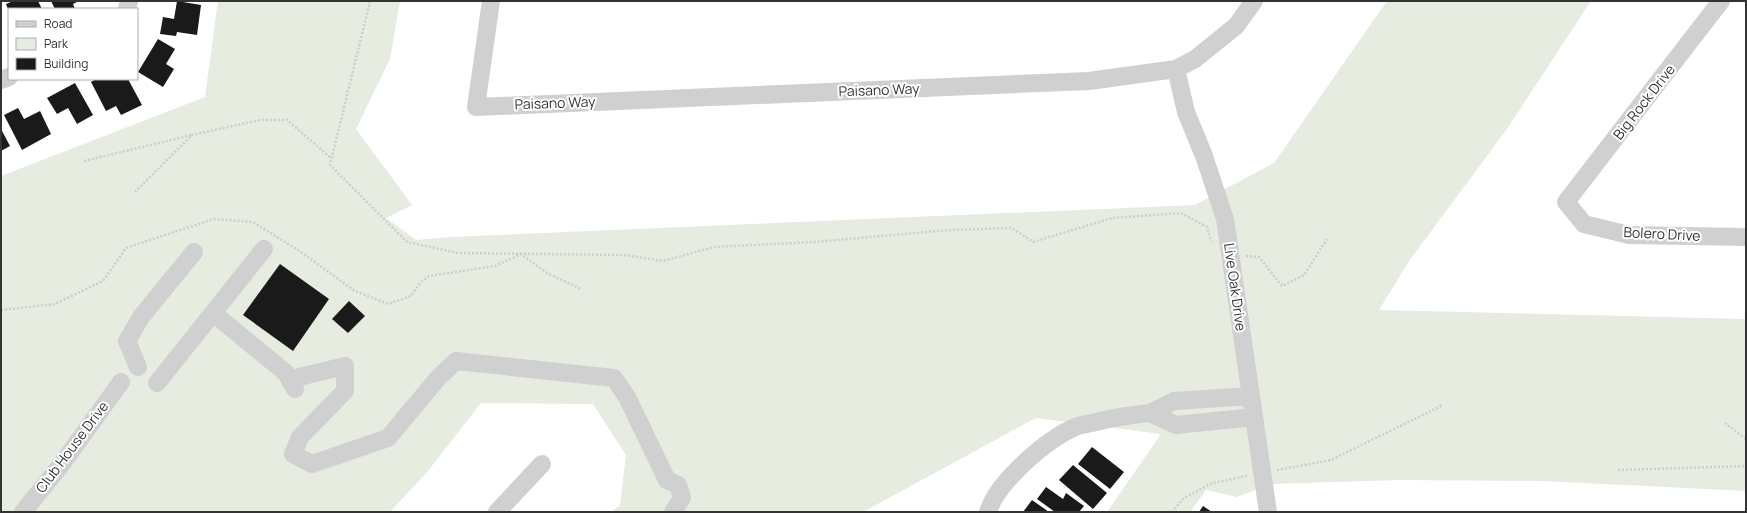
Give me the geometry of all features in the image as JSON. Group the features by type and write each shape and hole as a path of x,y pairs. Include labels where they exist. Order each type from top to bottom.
{"street":[{"name":"Paisano Way","path":"491,1 476,107 1089,82 1176,69 1196,59 1236,26 1254,1"},
{"name":"Big Rock Drive","path":"1566,202 1721,1"},
{"name":"Live Oak Drive","path":"1176,69 1186,112 1204,156 1225,219 1268,512"},
{"name":"Bolero Drive","path":"1566,202 1584,224 1629,235 1746,237"},
{"path":"157,383 264,249"},
{"path":"138,367 127,341 141,317 194,252"},
{"path":"213,313 297,383 345,366 345,391 300,437 293,454 312,464 388,438 438,378 456,361 614,378 627,397 667,480 678,485 682,498 673,512"},
{"name":"Club House Drive","path":"22,512 61,465 121,382"},
{"path":"987,510 1010,477 1037,452 1075,427 1111,418 1150,413 1174,401 1251,396"},
{"path":"1186,400 1189,424"},
{"path":"1150,413 1176,425 1254,417"},
{"path":"497,512 542,464"}],"path":[{"path":"370,1 357,48 330,164 407,242 458,253 625,255 663,261 714,247 814,242 950,230 1012,228 1033,242 1112,218 1181,213 1207,227 1212,247"},
{"path":"84,161 260,120 287,120 332,158"},
{"path":"135,192 192,135"},
{"path":"1230,255 1259,257 1282,286 1304,275 1327,239"},
{"path":"521,254 547,273 581,289"},
{"path":"355,291 388,304 411,296 420,283 429,276 495,266 521,254"},
{"path":"1172,512 1184,498 1212,483 1330,460 1443,405"},
{"path":"1725,423 1746,439"},
{"path":"1618,470 1746,466"}],"green space":[{"path":"218,1 400,1 390,59 356,129 412,205 386,218 416,240 451,237 1195,205 1274,163 1387,1 1591,1 1507,129 1409,261 1379,310 1746,319 1746,491 1543,481 1401,480 1271,484 1237,497 1206,490 1190,512 1107,512 1161,434 1036,418 863,512 612,512 620,505 626,455 593,404 481,403 428,471 390,512 1,512 1,176 205,97"}],"building":[{"path":"13,1 38,1 42,8 8,9 6,4"},
{"path":"51,1 79,1 73,4 75,8 54,8"},
{"path":"177,1 201,5 197,35 177,32 176,36 160,34 163,17 174,19"},
{"path":"158,39 175,49 166,64 174,69 163,87 138,72"},
{"path":"94,80 129,80 142,105 121,115 116,106 106,111 91,82"},
{"path":"75,83 93,115 77,124 68,108 57,114 47,98"},
{"path":"18,108 24,119 40,111 51,134 22,150 4,115"},
{"path":"1,129 10,146 1,151"},
{"path":"280,264 329,299 293,351 243,315"},
{"path":"349,301 365,316 348,333 332,319"},
{"path":"1092,447 1124,472 1110,489 1078,464"},
{"path":"1073,465 1107,493 1093,509 1059,480"},
{"path":"1046,487 1063,499 1066,493 1084,506 1079,512 1055,512 1037,499"},
{"path":"1032,500 1049,512 1023,512"},
{"path":"1203,506 1212,512 1199,512"}]}
